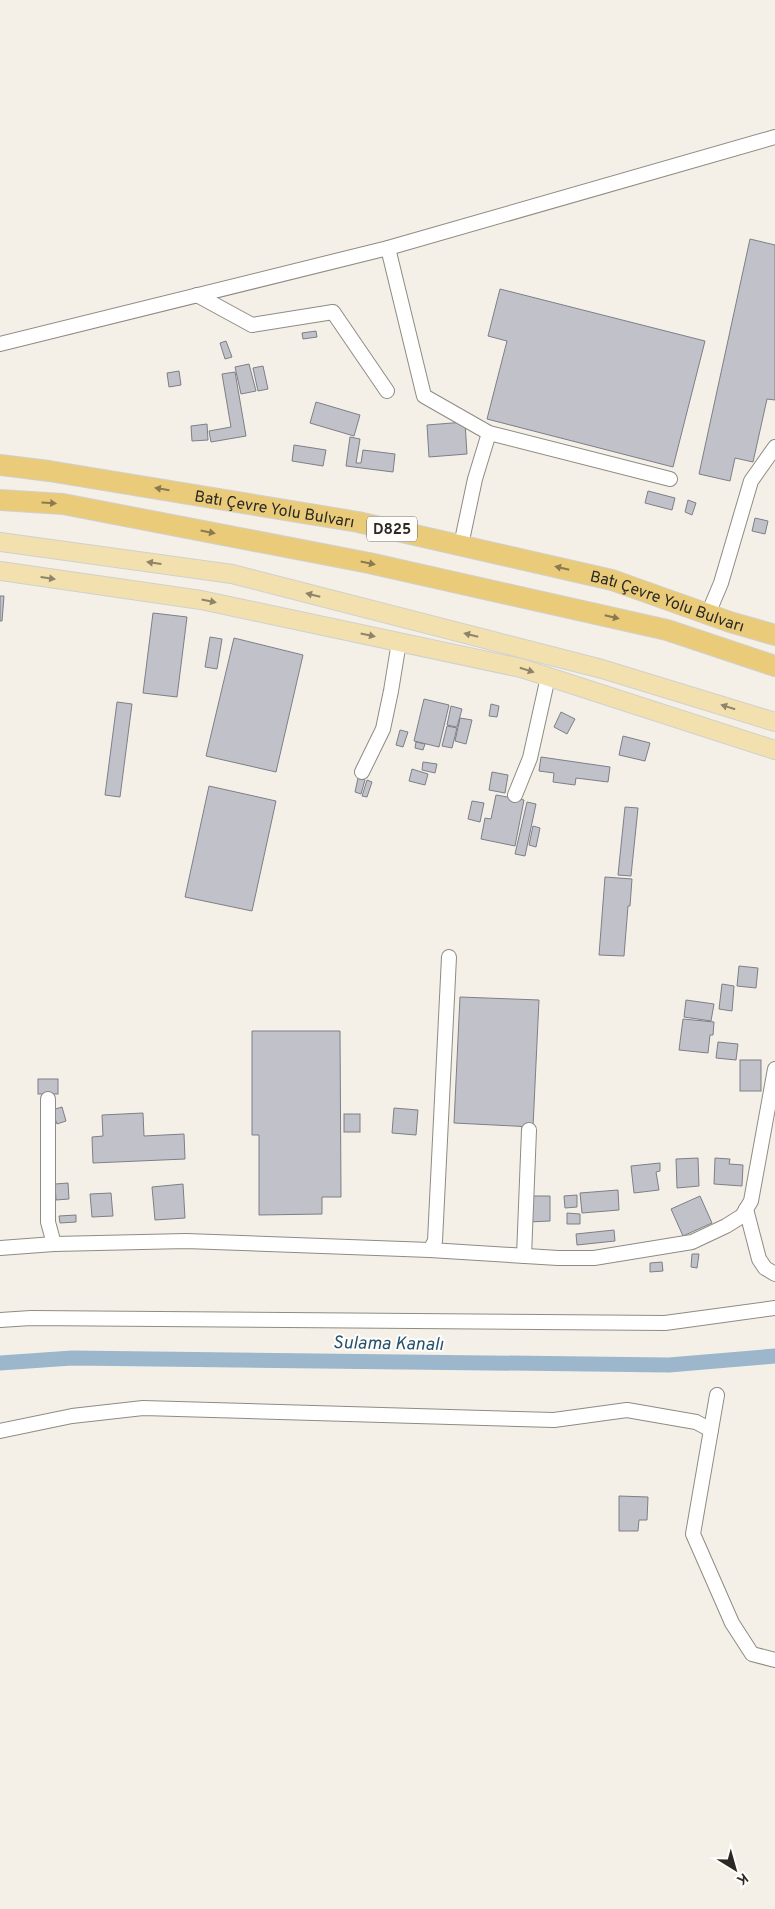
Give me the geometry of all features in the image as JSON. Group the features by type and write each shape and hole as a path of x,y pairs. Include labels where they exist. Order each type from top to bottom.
{"highway":[{"name":"Batı Çevre Yolu Bulvarı","path":"0,465 49,471 358,522 612,580 708,614 775,635"},
{"name":"Batı Çevre Yolu Bulvarı","path":"0,500 63,504 369,563 667,630 775,666"}],"main road":[{"path":"0,542 232,574 602,669 775,722"},
{"path":"0,570 201,600 521,668 775,750"}],"street":[{"path":"0,344 388,248 775,137"},
{"path":"388,248 424,396 489,433 670,479"},
{"path":"197,295 252,325 333,312 387,391"},
{"path":"462,545 474,479 489,433"},
{"path":"708,614 721,583 751,481 775,447"},
{"path":"362,772 383,729 399,642"},
{"path":"515,795 530,758 548,677"},
{"path":"430,1250 435,1241 448,957"},
{"path":"0,1248 54,1244 186,1241 594,1258 692,1242 742,1216 751,1201 775,1069"},
{"path":"48,1099 48,1222 54,1244"},
{"path":"524,1256 528,1130"},
{"path":"746,1209 759,1259 765,1268 775,1274"},
{"path":"0,1320 31,1318 665,1323 775,1308"},
{"path":"717,1395 693,1534 732,1623 752,1654 775,1660"},
{"path":"0,1431 72,1416 143,1408 554,1420 627,1410 696,1422 711,1430"}],"building":[{"path":"750,239 775,245 775,400 767,399 753,462 735,458 730,481 699,474"},
{"path":"500,289 705,341 673,467 487,419 507,341 488,336"},
{"path":"316,331 317,337 303,339 302,333"},
{"path":"226,341 232,357 225,359 220,343"},
{"path":"249,364 256,391 241,394 235,367"},
{"path":"263,366 268,389 258,391 253,368"},
{"path":"179,371 181,385 169,387 167,373"},
{"path":"235,372 246,436 211,442 209,431 231,427 222,374"},
{"path":"316,402 360,415 354,436 310,423"},
{"path":"465,422 467,454 429,457 427,425"},
{"path":"207,424 208,440 192,441 191,426"},
{"path":"350,437 360,439 356,463 361,463 363,450 395,454 393,472 346,466"},
{"path":"294,445 326,450 323,466 292,461"},
{"path":"648,491 675,498 672,510 645,503"},
{"path":"688,500 696,503 692,515 685,512"},
{"path":"755,518 768,521 765,534 752,531"},
{"path":"0,596 4,596 2,621 0,621"},
{"path":"153,613 187,617 177,697 143,693"},
{"path":"210,637 222,639 217,669 205,667"},
{"path":"234,638 303,655 276,772 206,756"},
{"path":"424,699 449,705 439,747 414,741"},
{"path":"117,702 132,704 120,797 105,795"},
{"path":"491,704 499,706 497,717 489,716"},
{"path":"451,706 462,709 457,727 447,725"},
{"path":"561,712 575,719 567,734 554,727"},
{"path":"460,718 472,720 466,744 455,741"},
{"path":"447,726 457,728 452,748 442,746"},
{"path":"400,730 408,732 403,747 396,745"},
{"path":"623,736 650,743 645,761 619,755"},
{"path":"416,742 425,744 423,750 415,748"},
{"path":"541,757 610,767 608,782 576,778 575,785 553,782 554,773 539,771"},
{"path":"423,762 437,764 435,773 422,770"},
{"path":"412,769 428,774 425,785 409,781"},
{"path":"492,772 508,775 505,793 489,790"},
{"path":"358,778 365,780 361,794 355,792"},
{"path":"367,780 372,782 367,797 362,796"},
{"path":"209,786 276,801 252,911 185,897"},
{"path":"496,795 524,800 515,846 481,839 485,818 491,819"},
{"path":"472,801 484,803 480,822 468,819"},
{"path":"527,802 536,804 525,856 515,854"},
{"path":"625,807 638,808 631,876 618,875"},
{"path":"533,826 540,828 536,847 529,845"},
{"path":"605,877 632,879 624,956 599,955"},
{"path":"739,966 758,968 756,988 737,986"},
{"path":"722,984 734,986 732,1011 719,1009"},
{"path":"460,997 539,1000 533,1127 454,1123"},
{"path":"686,1000 714,1004 711,1021 684,1017"},
{"path":"683,1019 714,1022 708,1053 679,1050"},
{"path":"252,1031 340,1031 341,1197 322,1197 322,1214 259,1215 259,1135 252,1135"},
{"path":"718,1042 738,1044 736,1060 716,1058"},
{"path":"740,1060 761,1060 761,1091 740,1091"},
{"path":"38,1079 58,1079 58,1094 38,1094"},
{"path":"62,1107 66,1121 57,1124 52,1110"},
{"path":"394,1108 418,1110 416,1135 392,1133"},
{"path":"143,1113 144,1136 184,1134 185,1159 93,1163 92,1137 103,1136 102,1115"},
{"path":"344,1114 360,1114 360,1132 344,1132"},
{"path":"698,1158 699,1186 677,1188 676,1159"},
{"path":"715,1158 730,1159 729,1164 743,1165 742,1186 714,1184"},
{"path":"660,1163 660,1171 656,1172 659,1190 634,1193 631,1166"},
{"path":"68,1183 69,1199 56,1200 55,1184"},
{"path":"183,1184 185,1218 155,1220 152,1187"},
{"path":"618,1190 619,1210 582,1213 580,1193"},
{"path":"111,1193 113,1216 92,1217 90,1194"},
{"path":"577,1195 577,1207 565,1208 564,1196"},
{"path":"528,1196 550,1196 550,1221 528,1222"},
{"path":"700,1196 712,1223 683,1236 671,1209"},
{"path":"567,1213 580,1214 580,1224 567,1224"},
{"path":"76,1215 76,1222 60,1223 59,1216"},
{"path":"614,1230 615,1241 577,1245 576,1234"},
{"path":"692,1254 699,1254 697,1268 691,1267"},
{"path":"662,1262 663,1271 650,1272 650,1263"},
{"path":"619,1496 648,1497 647,1520 639,1520 638,1531 619,1531"}],"waterway":[{"name":"Sulama Kanalı","path":"0,1363 72,1358 669,1365 775,1356"}]}
